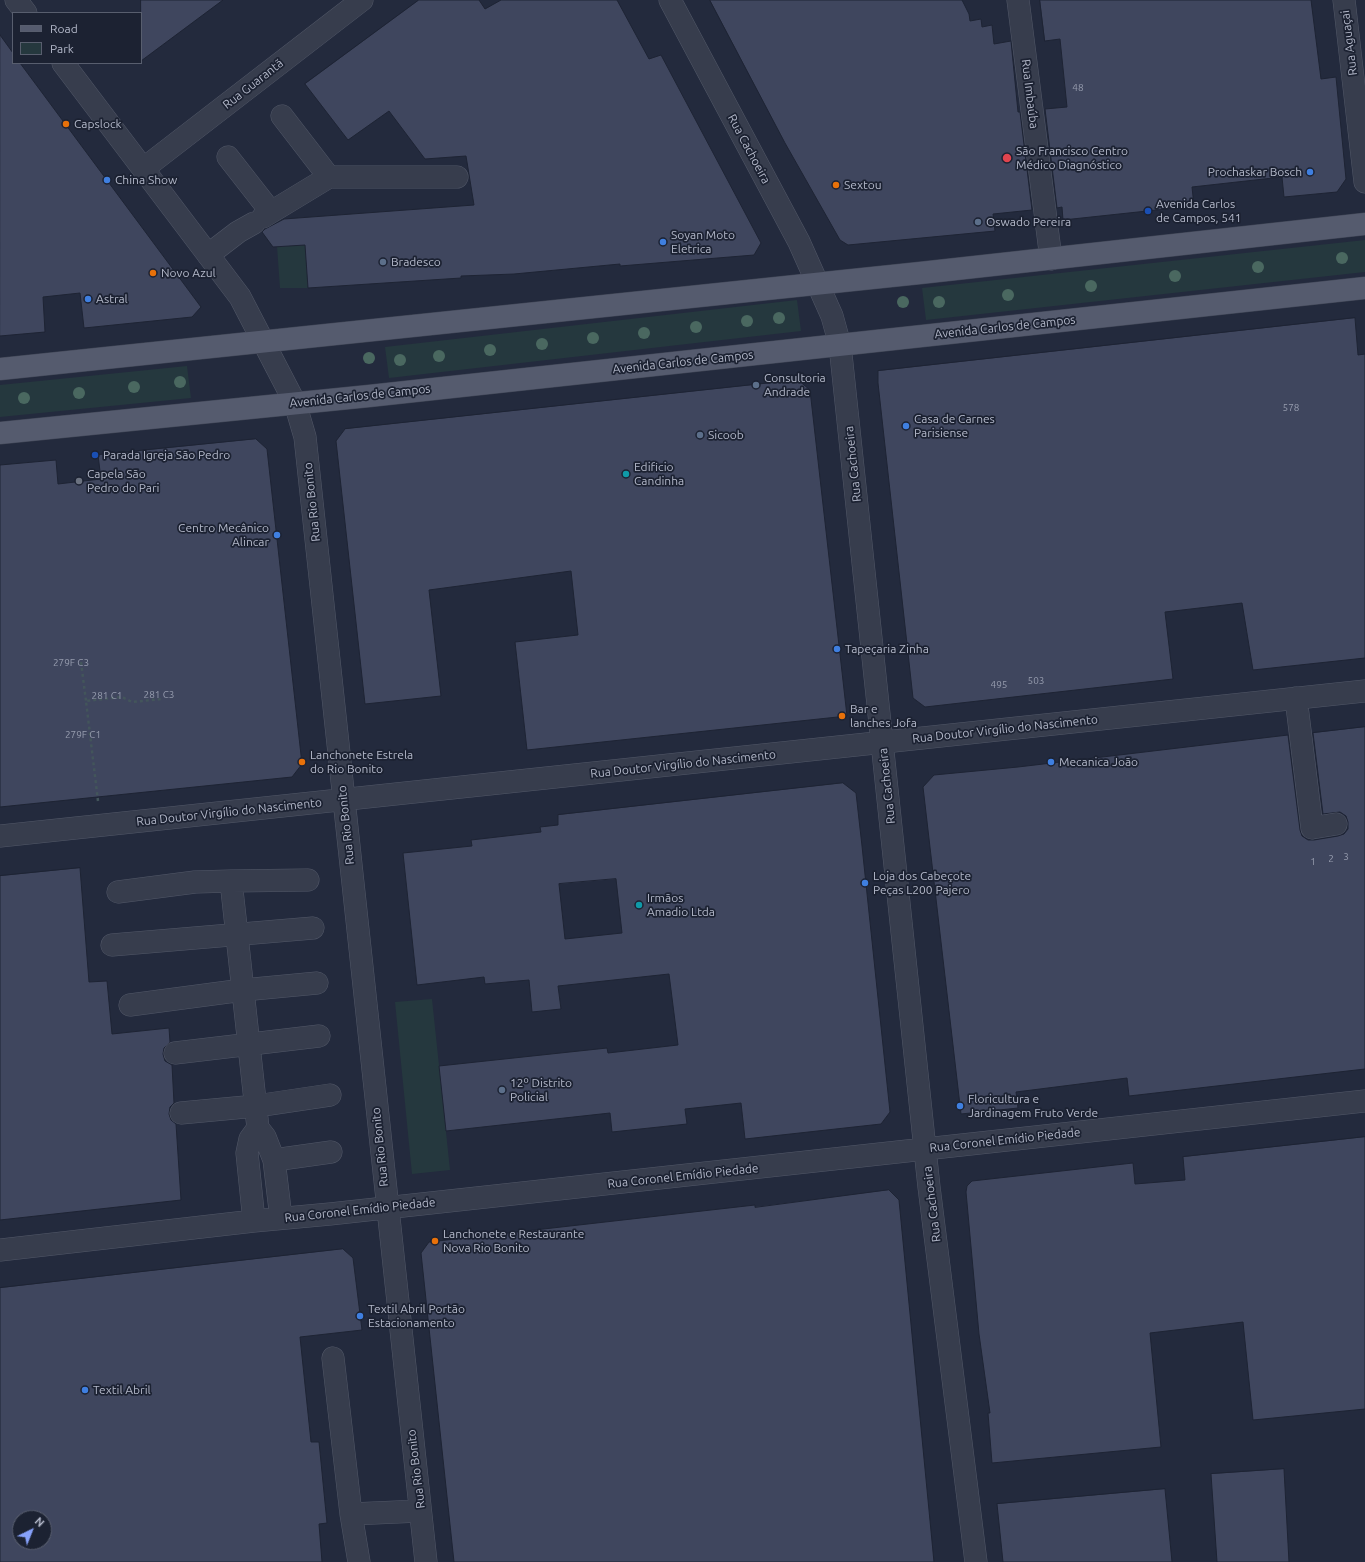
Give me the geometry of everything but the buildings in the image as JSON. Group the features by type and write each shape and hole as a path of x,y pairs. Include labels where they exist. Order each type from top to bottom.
{"main road":[{"path":"0,369 1051,259 1365,224"},
{"name":"Avenida Carlos de Campos","path":"0,433 295,403 1365,288"}],"street":[{"path":"16,0 25,12"},
{"name":"Rua Guarantã","path":"143,169 362,0"},
{"name":"Rua Cachoeira","path":"670,0 799,242 832,316 840,345 925,1149 976,1562"},
{"name":"Rua Imbaúba","path":"1018,0 1051,259"},
{"name":"Rua Aguaçai","path":"1344,0 1365,182"},
{"name":"Rua Rio Bonito","path":"64,64 240,297 295,403 305,437 386,1208 426,1562"},
{"path":"282,116 329,177"},
{"path":"228,157 263,217"},
{"path":"208,255 238,232 329,177 457,177"},
{"name":"Rua Doutor Virgílio do Nascimento","path":"0,836 1365,691"},
{"path":"1296,698 1312,828 1336,824"},
{"path":"118,892 195,882 308,880"},
{"path":"231,881 258,1128 265,1137 274,1160 281,1218"},
{"path":"112,945 313,928"},
{"path":"130,1005 243,990 317,983"},
{"path":"175,1053 318,1036"},
{"path":"181,1113 256,1106 330,1095"},
{"name":"Rua Coronel Emídio Piedade","path":"0,1250 281,1218 386,1208 1365,1101"},
{"path":"254,1221 247,1152 250,1139 258,1128"},
{"path":"274,1160 331,1152"},
{"path":"333,1358 351,1514 359,1562"},
{"path":"351,1514 420,1511"}],"path":[{"path":"81,662 101,825"},
{"path":"86,701 122,697 132,702 162,699"}],"green space":[{"path":"1365,240 1365,272 926,320 922,288"},
{"path":"305,245 308,288 280,288 277,246"},
{"path":"797,300 801,331 389,378 385,347"},
{"path":"187,366 191,398 0,417 0,385"},
{"path":"432,999 450,1170 412,1174 395,1002"}],"place":[{"name":"Capslock","path":"66,124"},
{"name":"São Francisco Centro Médico Diagnóstico","path":"1007,158"},
{"name":"Prochaskar Bosch","path":"1310,172"},
{"name":"China Show","path":"107,180"},
{"name":"Sextou","path":"836,185"},
{"name":"Avenida Carlos de Campos, 541","path":"1148,211"},
{"name":"Oswado Pereira","path":"978,222"},
{"name":"Soyan Moto Eletrica","path":"663,242"},
{"name":"Bradesco","path":"383,262"},
{"name":"Novo Azul","path":"153,273"},
{"name":"Astral","path":"88,299"},
{"name":"Consultoria Andrade","path":"756,385"},
{"name":"Casa de Carnes Parisiense","path":"906,426"},
{"name":"Sicoob","path":"700,435"},
{"name":"Parada Igreja São Pedro","path":"95,455"},
{"name":"Edificio Candinha","path":"626,474"},
{"name":"Capela São Pedro do Pari","path":"79,481"},
{"name":"Centro Mecânico Alincar","path":"277,535"},
{"name":"Tapeçaria Zinha","path":"837,649"},
{"name":"Bar e lanches Jofa","path":"842,716"},
{"name":"Lanchonete Estrela do Rio Bonito","path":"302,762"},
{"name":"Mecanica João","path":"1051,762"},
{"name":"Loja dos Cabeçote Peças L200 Pajero","path":"865,883"},
{"name":"Irmãos Amadio Ltda","path":"639,905"},
{"name":"12º Distrito Policial","path":"502,1090"},
{"name":"Floricultura e Jardinagem Fruto Verde","path":"960,1106"},
{"name":"Lanchonete e Restaurante Nova Rio Bonito","path":"435,1241"},
{"name":"Textil Abril Portão Estacionamento","path":"360,1316"},
{"name":"Textil Abril","path":"85,1390"}]}
